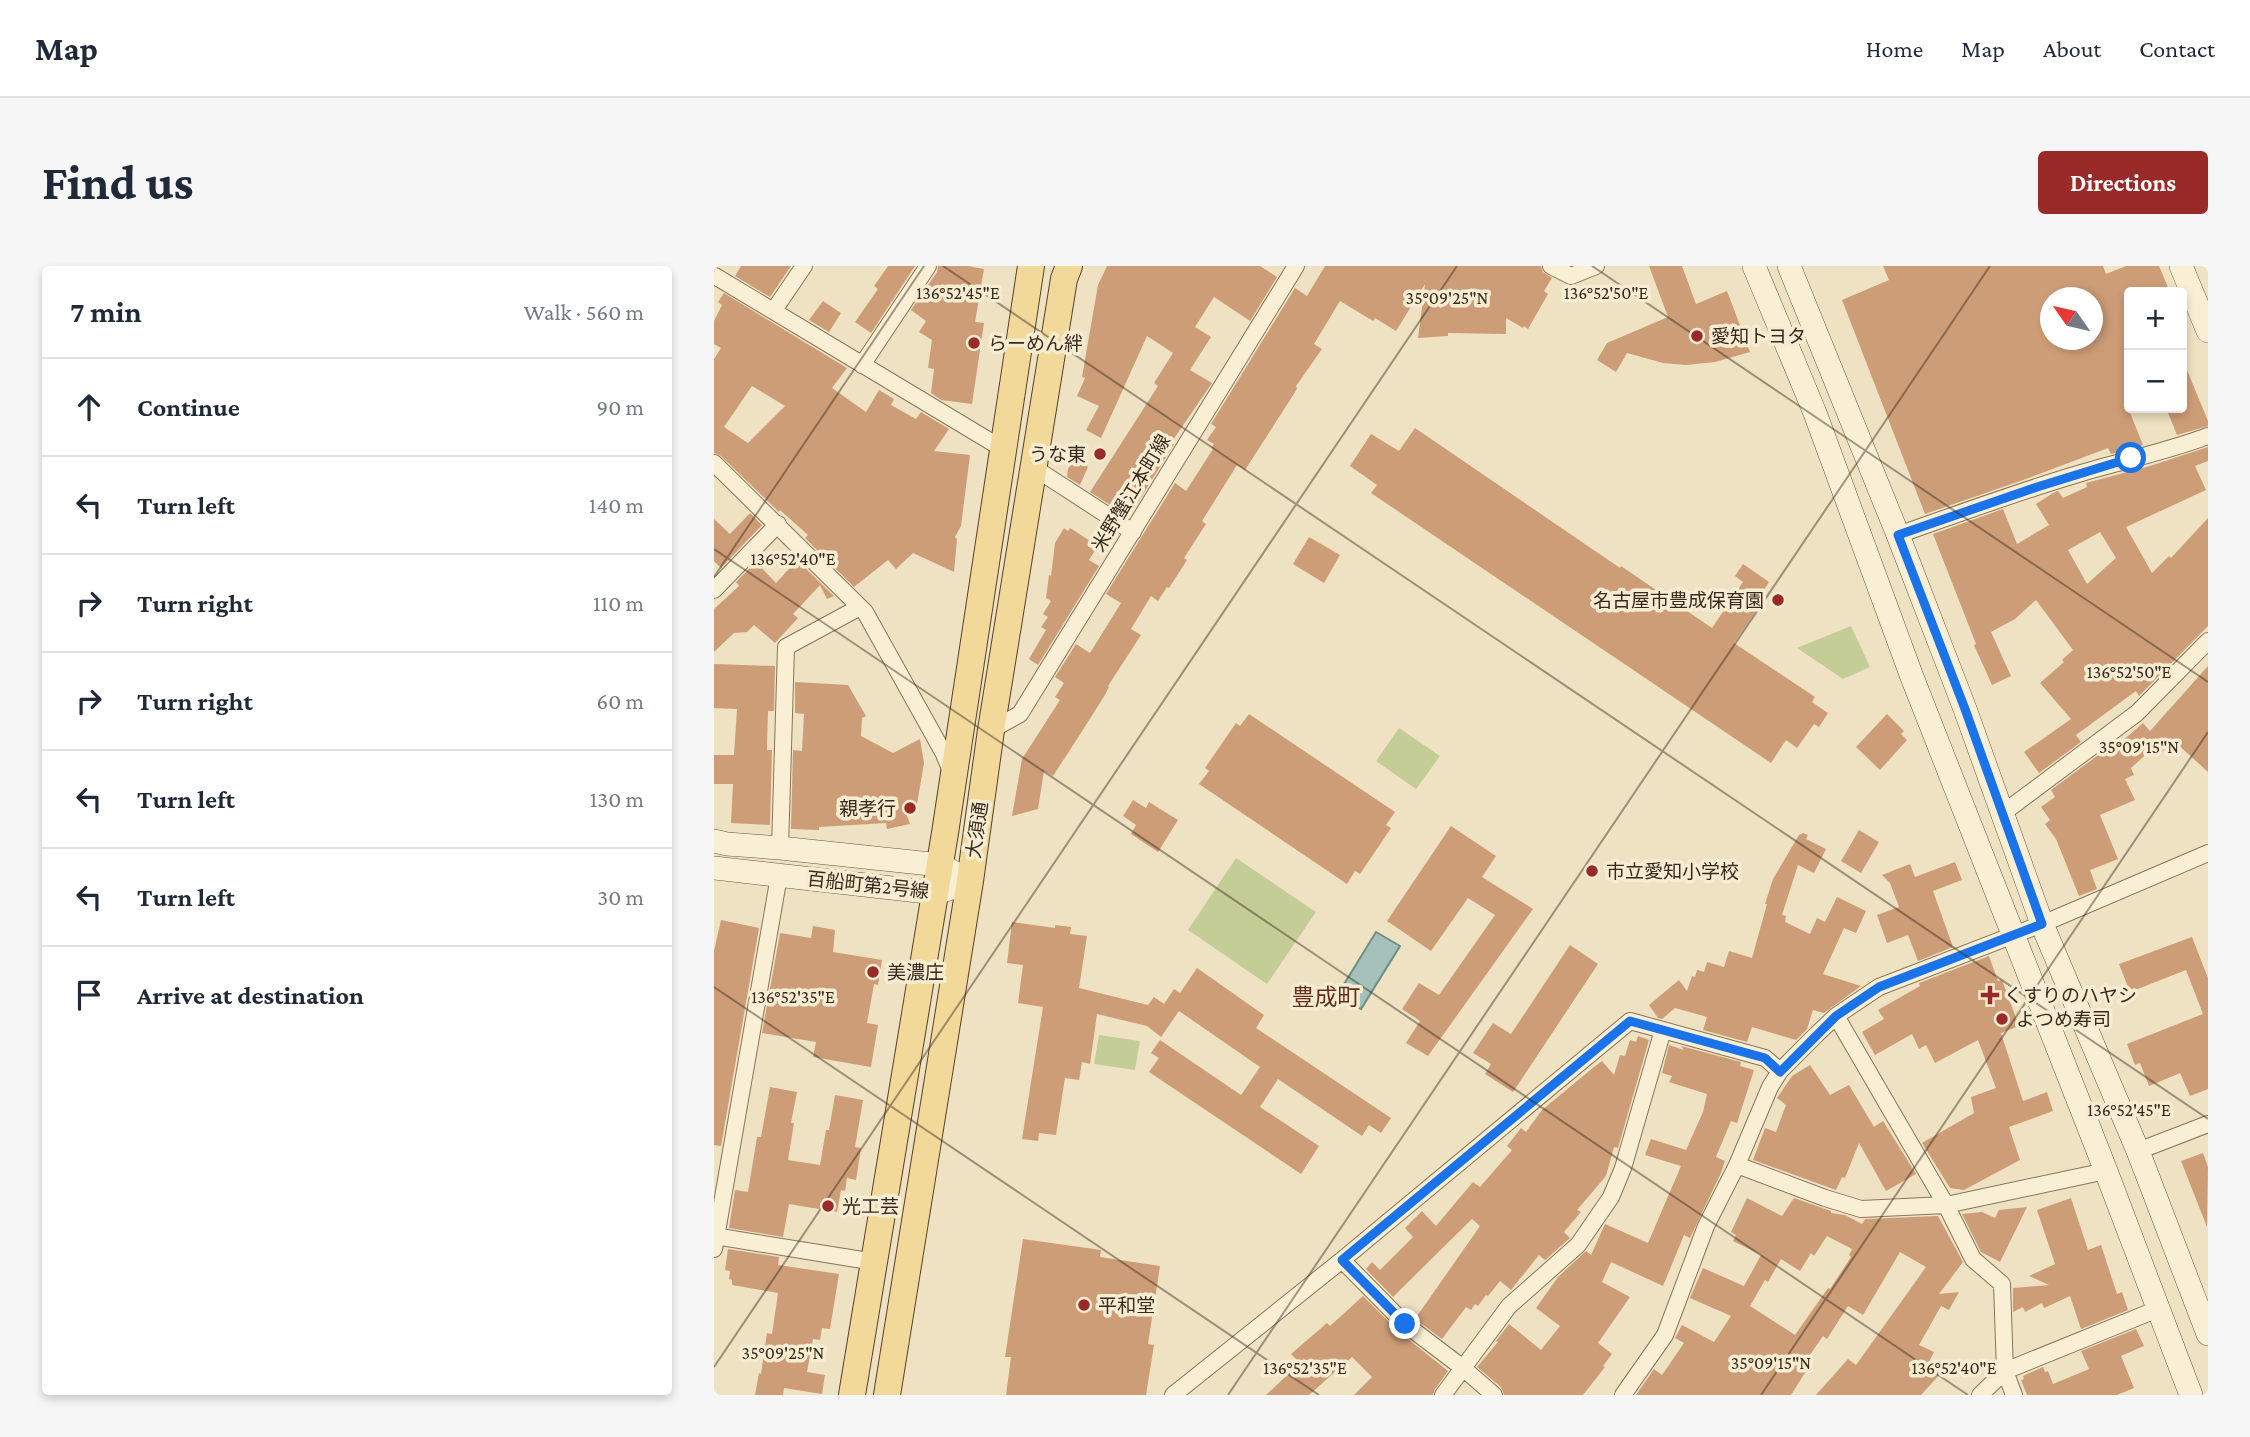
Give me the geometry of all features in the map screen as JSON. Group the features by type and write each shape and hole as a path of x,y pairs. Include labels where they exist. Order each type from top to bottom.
{"main road":[{"name":"大須通","path":"852,1395 954,780 1031,266"},
{"name":"大須通","path":"887,1395 970,881 990,730 1064,279 1069,266"}],"street":[{"path":"774,310 804,266"},
{"path":"862,365 928,266"},
{"path":"1551,266 1571,276 1596,266"},
{"path":"1754,266 1815,413 1912,677 2106,1171 2190,1395"},
{"path":"1789,266 1965,709 2042,924 2138,1151 2208,1334"},
{"path":"2181,266 2208,331"},
{"name":"米野蟹江本町線","path":"990,730 1020,714 1133,532 1289,270"},
{"path":"715,275 1003,449"},
{"path":"1898,535 2037,487 2208,436"},
{"path":"714,463 865,612 943,752 954,780"},
{"path":"1033,467 1133,532"},
{"path":"715,587 778,524"},
{"path":"780,848 786,647 860,607"},
{"path":"2003,813 2137,713 2208,641"},
{"name":"百船町第2号線","path":"718,839 940,865 970,881"},
{"path":"1623,1395 1665,1335 1706,1226 1737,1165 1770,1087 1780,1072 1836,1016 1879,987 2042,924 2208,853"},
{"name":"百船町第2号線","path":"716,869 936,893 970,881"},
{"path":"779,876 715,1240 875,1262"},
{"path":"1836,1016 1946,1205 1973,1259 2002,1284 2005,1371 2014,1395"},
{"path":"1173,1395 1342,1260 1630,1021 1765,1058 1780,1072"},
{"path":"1443,1395 1509,1306 1578,1245 1611,1197 1623,1168 1663,1030"},
{"path":"2138,1151 2208,1124"},
{"path":"1737,1165 1861,1209 1946,1205 2106,1171"},
{"path":"1342,1260 1405,1324 1494,1395"},
{"path":"1980,1395 2005,1371 2158,1309"}],"green space":[{"path":"1851,626 1870,667 1843,679 1797,648"},
{"path":"1399,728 1440,756 1416,789 1376,761"},
{"path":"1236,858 1316,912 1267,984 1188,930"},
{"path":"1099,1035 1140,1041 1135,1070 1094,1064"}],"water":[{"path":"1376,932 1400,946 1361,1009 1338,994"}],"building":[{"path":"741,266 791,266 770,297 735,276"},
{"path":"888,266 915,266 871,333 855,322 878,289 874,286"},
{"path":"938,266 984,269 975,322 984,323 972,404 941,400 931,393 934,369 928,368 932,340 919,332 926,321 911,310 937,272"},
{"path":"1107,266 1260,266 1277,277 1250,321 1214,297 1195,327 1211,337 1190,370 1212,383 1171,443 1174,444 1129,517 1090,492 1158,386 1154,383 1173,353 1147,336 1101,438 1086,430 1099,406 1077,396 1085,378 1082,377 1098,285"},
{"path":"1325,266 1541,266 1543,272 1552,278 1544,291 1548,294 1528,329 1506,318 1506,334 1448,333 1448,336 1418,338 1425,284 1396,331 1340,301 1314,344 1322,349 1296,386 1297,389 1245,470 1237,465 1202,521 1206,524 1169,588 1167,587 1158,601 1151,596 1131,629 1141,635 1105,695 1053,776 1044,771 1038,809 1012,816 1022,759 1060,700 1055,697 1064,683 1055,677 1076,644 1090,653 1121,603 1106,594 1175,483 1186,491 1213,449 1211,448 1214,444 1207,440 1216,427 1211,424 1295,288 1307,296"},
{"path":"1649,266 1682,266 1696,304 1727,291 1750,352 1715,362 1686,365 1663,363 1627,353 1616,372 1597,360 1607,343 1668,317"},
{"path":"1883,266 2103,266 2106,274 2126,266 2159,266 2168,287 2124,287 2124,413 2130,413 2143,445 2111,454 2108,448 1925,514 1842,300 1889,280"},
{"path":"724,293 847,368 832,388 866,412 879,390 894,399 891,405 916,419 921,412 949,429 934,451 970,455 961,526 955,537 954,572 913,553 896,569 888,560 854,587 805,538 808,535 780,510 779,512 721,456 714,453 714,359 721,348 714,344 714,321 722,305 718,302","holes":["752,386 785,406 748,443 724,427"]},
{"path":"823,301 841,313 829,332 809,320"},
{"path":"2187,370 2208,426 2177,435 2168,413 2187,413"},
{"path":"1415,428 1712,628 1743,582 1735,576 1743,564 1769,582 1762,593 1766,596 1734,643 1815,697 1812,702 1828,713 1819,727 1814,724 1797,748 1786,740 1771,763 1371,493 1377,485 1350,466 1371,434 1399,451"},
{"path":"2208,447 2208,461 2195,466 2206,490 2126,527 2152,573 2169,556 2171,558 2208,518 2208,626 2139,696 2136,691 2076,735 2081,742 2039,773 2024,752 2071,719 2040,683 2064,662 2062,660 2073,650 2036,600 2015,619 1991,632 2011,676 1992,685 1974,645 1976,644 1933,534 2003,509 2017,544 2049,525 2036,504 2053,493 2058,491 2063,498 2087,487 2086,483","holes":["2100,532 2116,558 2087,584 2068,550"]},
{"path":"1074,458 1088,467 1080,485 1067,477"},
{"path":"750,513 762,525 721,568 714,561 714,519 730,534"},
{"path":"1064,528 1068,531 1070,528 1098,546 1089,560 1099,566 1038,665 1029,659 1046,630 1041,627 1048,617 1043,614 1051,601 1046,598 1049,575 1051,576 1055,543"},
{"path":"1309,537 1340,555 1324,583 1293,564"},
{"path":"797,560 834,596 827,599 820,585 793,614 798,618 775,643 754,625 747,632 734,633 714,652 714,609 739,586 736,582 756,562 776,583"},
{"path":"714,664 775,666 774,711 768,711 767,750 772,750 770,825 731,823 733,784 714,784 714,755 734,755 737,709 714,708"},
{"path":"2208,666 2208,772 2174,741 2158,756 2152,749 2131,768 2134,775 2125,779 2135,800 2100,815 2118,859 2090,870 2097,889 2079,896 2056,839 2045,824 2050,820 2041,807 2055,797 2051,790 2105,750 2120,743 2143,723 2150,731"},
{"path":"795,682 848,685 866,716 862,718 861,736 893,753 920,739 924,763 916,810 906,813 910,824 887,829 886,823 819,827 819,830 791,829 793,750 802,751 804,714 795,713"},
{"path":"1249,714 1395,812 1386,825 1391,828 1360,874 1355,871 1347,884 1199,784 1209,771 1205,768 1236,723 1240,726"},
{"path":"1887,714 1904,731 1901,734 1907,740 1880,770 1856,747"},
{"path":"1133,800 1146,808 1149,802 1178,820 1158,852 1131,834 1136,825 1123,816"},
{"path":"1451,826 1496,856 1482,877 1533,909 1428,1056 1406,1043 1420,1021 1402,1009 1419,983 1439,995 1495,915 1468,898 1431,951 1387,921"},
{"path":"1859,830 1879,842 1861,873 1841,861"},
{"path":"1799,835 1808,835 1806,839 1826,849 1814,873 1798,865 1782,915 1786,916 1785,922 1810,934 1817,918 1825,922 1837,897 1866,911 1856,933 1844,928 1823,974 1861,986 1824,1013 1813,1010 1807,1029 1796,1040 1752,1027 1747,1042 1703,1030 1707,1017 1675,1008 1662,1019 1658,1018 1649,1005 1679,980 1687,991 1692,976 1695,977 1697,970 1704,972 1707,962 1724,967 1729,951 1752,958 1773,879"},
{"path":"1955,862 1962,880 1933,891 1953,947 1918,961 1908,935 1887,943 1877,915 1899,907 1890,883 1882,875 1910,864 1915,877"},
{"path":"721,920 759,928 721,1146 714,1145 714,951"},
{"path":"1012,922 1055,928 1055,925 1071,927 1070,934 1087,936 1079,988 1148,1005 1154,997 1164,1004 1174,989 1180,993 1197,968 1264,1015 1256,1028 1391,1118 1381,1133 1369,1125 1362,1136 1278,1079 1260,1107 1319,1146 1301,1174 1149,1072 1159,1058 1151,1053 1160,1040 1241,1095 1260,1067 1179,1011 1161,1037 1147,1026 1097,1014 1090,1064 1082,1062 1079,1080 1065,1078 1056,1135 1039,1133 1038,1141 1022,1139 1043,1007 1018,1003 1023,965 1007,963"},
{"path":"813,926 835,930 833,952 882,960 878,985 874,984 867,1023 878,1025 871,1067 813,1057 816,1042 762,1033 780,933 811,938"},
{"path":"2192,937 2208,978 2208,1089 2190,1096 2180,1073 2149,1086 2140,1063 2135,1065 2127,1044 2203,1014 2186,970 2130,992 2119,964"},
{"path":"1570,945 1598,964 1513,1092 1485,1074 1491,1064 1473,1053 1493,1023 1511,1034"},
{"path":"1989,956 1998,981 2002,980 2019,1026 2001,1033 2023,1101 2047,1092 2053,1111 2009,1127 2020,1160 1964,1190 1950,1188 1922,1143 1974,1113 1971,1097 1996,1088 1978,1040 1935,1063 1926,1045 1919,1049 1912,1034 1875,1055 1862,1032 1884,1019 1878,1010 1920,986 1919,983"},
{"path":"1638,1036 1649,1040 1618,1148 1614,1147 1606,1176 1577,1210 1581,1212 1564,1232 1570,1238 1545,1260 1539,1255 1511,1290 1500,1281 1478,1306 1475,1304 1471,1310 1466,1307 1442,1339 1415,1319 1480,1226 1472,1219 1393,1297 1366,1269 1372,1262 1380,1270 1413,1237 1405,1228 1422,1211 1436,1226 1473,1182 1480,1187 1512,1150 1507,1146 1521,1128 1526,1132 1542,1110 1594,1067 1602,1061 1614,1075 1620,1055 1625,1056 1630,1040 1636,1042"},
{"path":"1669,1045 1741,1062 1740,1066 1754,1070 1737,1123 1731,1121 1716,1157 1725,1161 1721,1173 1690,1238 1684,1235 1663,1286 1611,1262 1602,1282 1630,1297 1598,1343 1612,1354 1583,1395 1504,1395 1501,1387 1477,1367 1509,1324 1541,1350 1560,1326 1536,1308 1558,1277 1586,1251 1591,1255 1605,1224 1648,1243 1681,1166 1645,1155 1651,1139 1686,1150 1703,1112 1707,1094 1669,1082 1672,1076 1662,1073"},
{"path":"1810,1065 1830,1095 1849,1085 1874,1127 1883,1121 1916,1174 1886,1191 1859,1143 1845,1178 1842,1177 1836,1190 1753,1160 1765,1128 1776,1132 1786,1105 1777,1098 1792,1076"},
{"path":"770,1087 797,1092 788,1160 820,1165 835,1095 863,1100 855,1147 861,1148 856,1180 847,1178 845,1191 841,1190 837,1212 789,1204 783,1237 729,1228 735,1190 748,1192 757,1137 761,1137"},
{"path":"2203,1153 2208,1167 2207,1227 2181,1161"},
{"path":"1747,1198 1782,1216 1794,1198 1831,1213 1845,1215 1862,1224 1865,1219 1938,1216 1963,1262 1939,1294 1959,1292 1949,1310 1941,1306 1919,1345 1934,1352 1929,1362 1941,1373 1921,1395 1816,1395 1848,1359 1856,1365 1926,1267 1900,1252 1863,1315 1848,1306 1827,1339 1823,1336 1803,1365 1808,1368 1791,1395 1636,1395 1654,1369 1662,1375 1684,1343 1675,1338 1682,1325 1714,1342 1731,1316 1690,1298 1703,1268 1744,1286 1761,1255 1733,1241 1736,1235 1731,1232","holes":["1827,1236 1852,1249 1849,1255 1851,1257 1830,1289 1828,1288 1795,1335 1750,1306 1781,1259 1800,1271 1811,1253 1814,1256"]},
{"path":"2071,1198 2088,1250 2101,1245 2117,1294 2122,1292 2128,1310 2081,1329 2070,1296 2044,1308 2042,1303 2025,1312 2023,1307 2013,1312 2013,1288 2049,1285 2029,1276 2055,1264 2037,1210"},
{"path":"2027,1207 2000,1262 1981,1252 1962,1214 1982,1212 1995,1218 1999,1210"},
{"name":"平和堂","path":"1023,1239 1101,1250 1100,1257 1160,1266 1148,1344 1154,1345 1146,1395 1006,1395 1011,1357 1005,1357"},
{"path":"728,1249 779,1257 778,1265 839,1274 830,1329 822,1328 820,1340 813,1339 807,1372 825,1375 822,1394 784,1388 783,1395 755,1395 767,1333 772,1334 778,1293 732,1285 732,1280 729,1279 730,1271 725,1270"},
{"path":"1363,1296 1398,1331 1448,1371 1433,1395 1354,1395 1372,1377 1352,1357 1309,1395 1266,1395 1300,1363 1291,1354 1327,1323 1330,1326"},
{"path":"2136,1329 2144,1346 2121,1356 2134,1388 2117,1395 2027,1395 2021,1380 2024,1379 2023,1376 2043,1367 2045,1372 2048,1371 2053,1384 2089,1369 2081,1351"}],"place":[{"name":"愛知トヨタ","path":"1697,336"},
{"name":"らーめん絆","path":"974,343"},
{"name":"うな東","path":"1100,454"},
{"name":"名古屋市豊成保育園","path":"1778,600"},
{"name":"親孝行","path":"910,808"},
{"name":"市立愛知小学校","path":"1592,871"},
{"name":"美濃庄","path":"873,972"},
{"name":"くすりのハヤシ","path":"1990,995"},
{"name":"よつめ寿司","path":"2002,1019"},
{"name":"光工芸","path":"828,1206"},
{"name":"平和堂","path":"1084,1305"}],"district":[{"name":"豊成町","path":"1326,997"}],"route":[{"path":"1405,1324 1342,1260 1630,1021 1765,1058 1780,1072 1836,1016 1879,987 2042,924 1965,709 1898,535 2131,458"}]}
